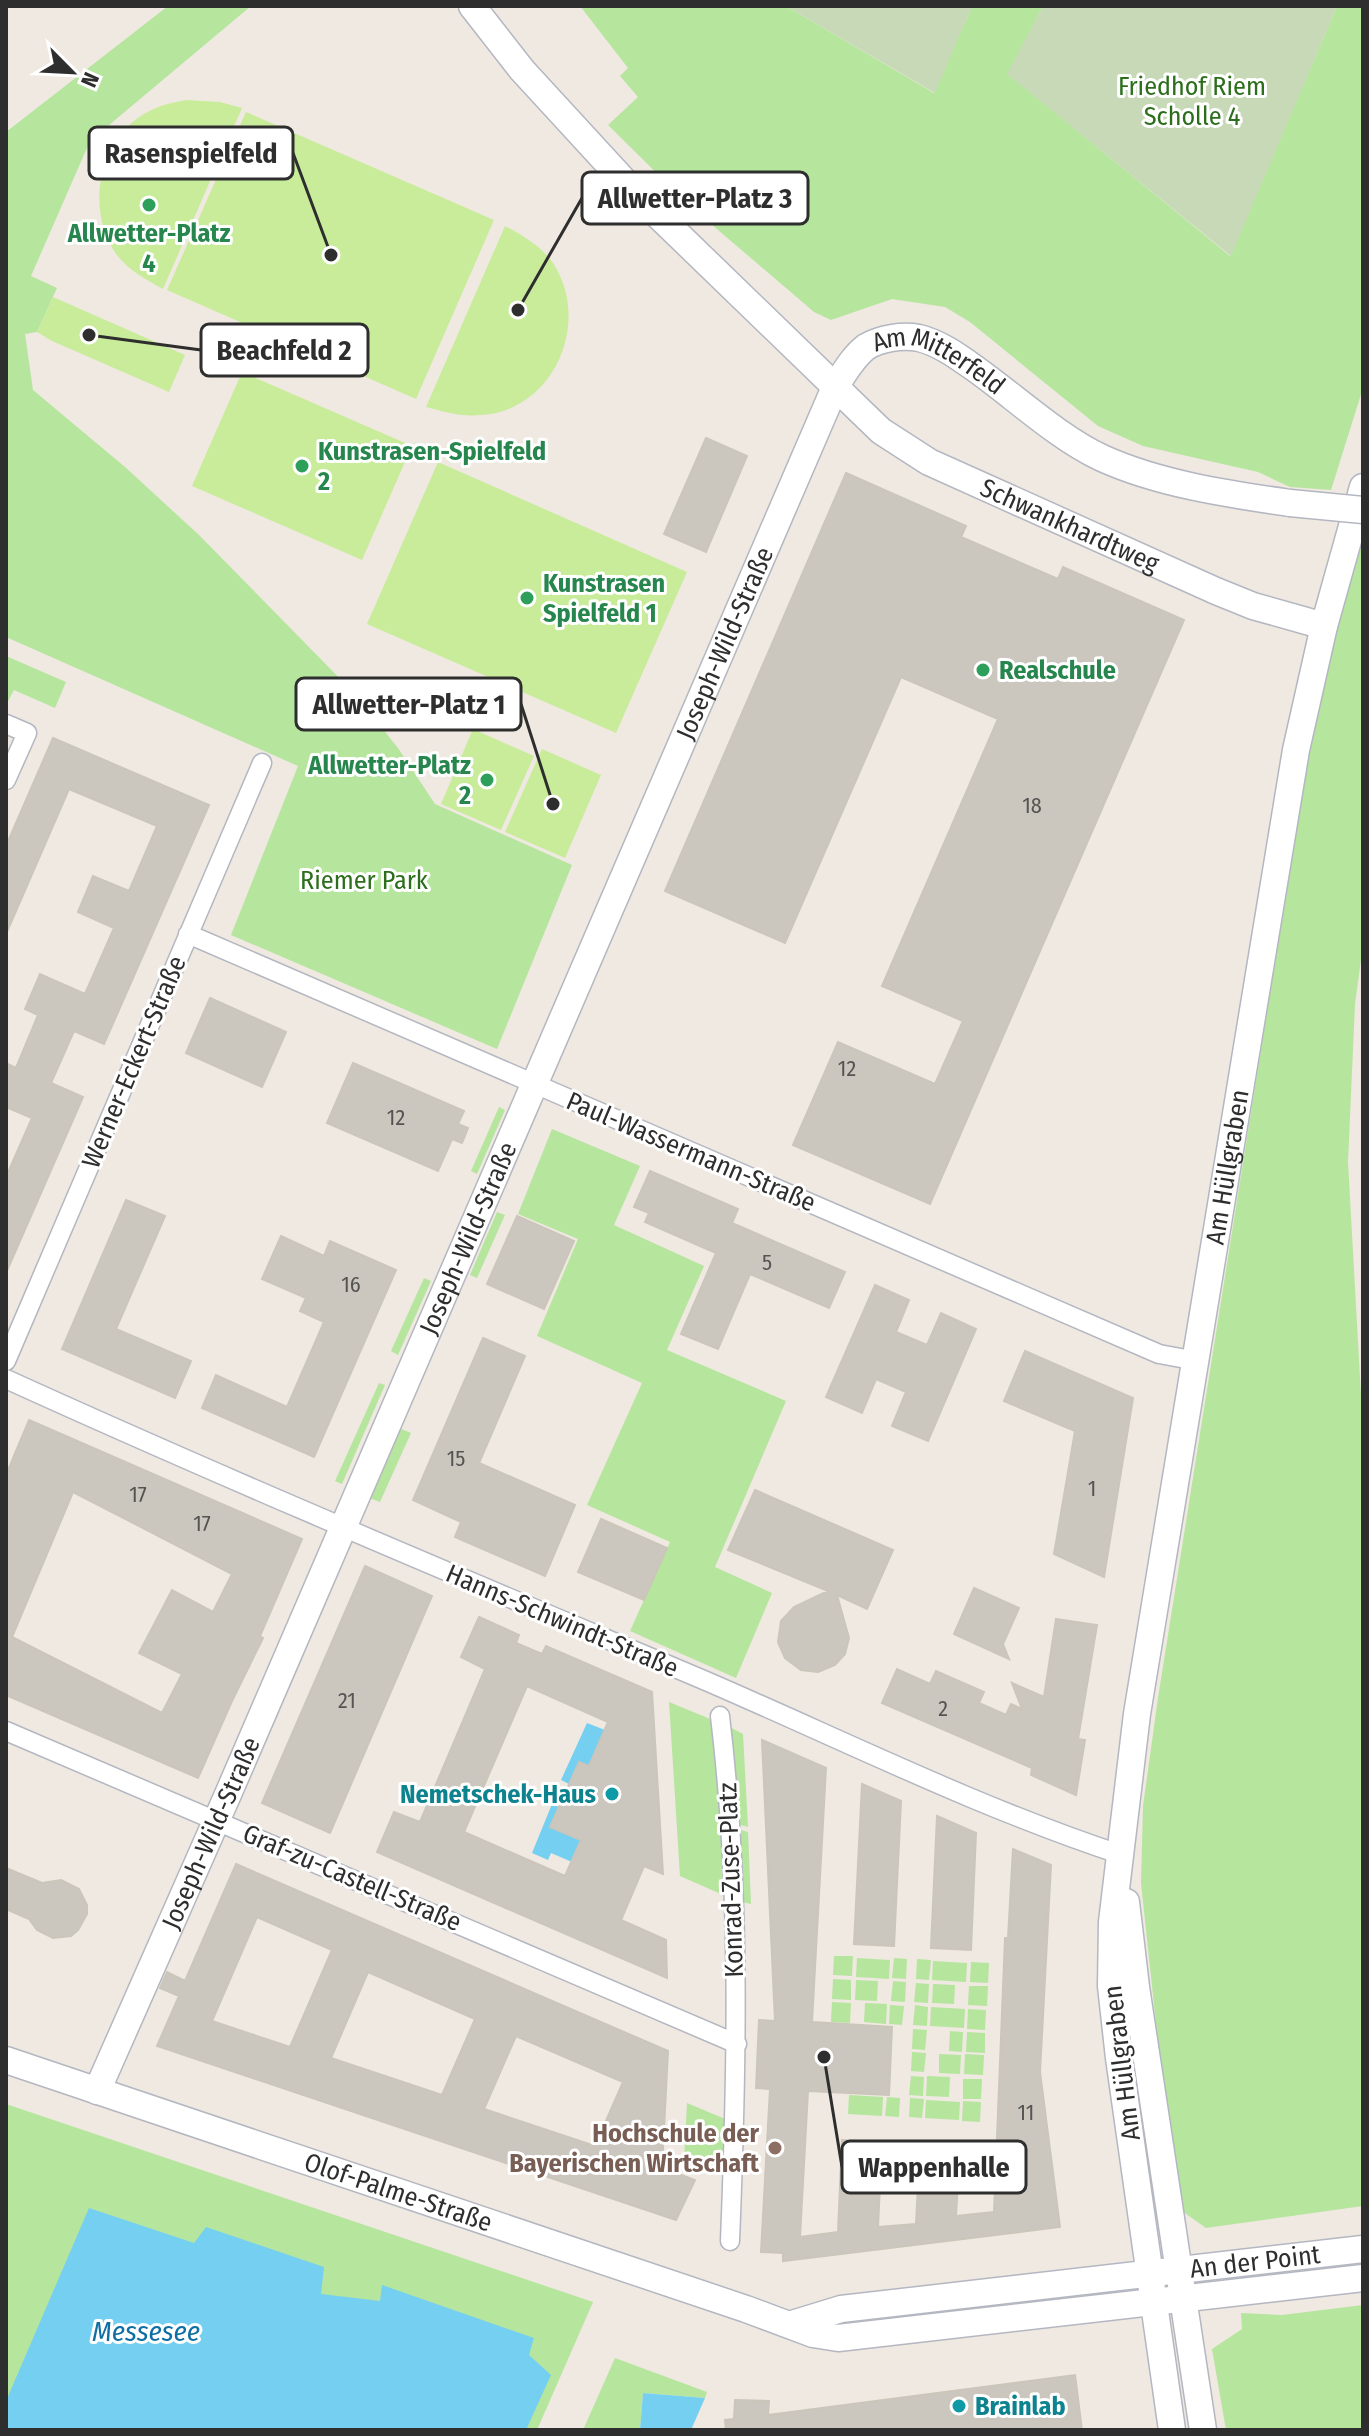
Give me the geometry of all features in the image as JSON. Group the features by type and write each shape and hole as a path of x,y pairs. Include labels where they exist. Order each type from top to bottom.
{"main road":[{"name":"Am Mitterfeld","path":"472,6 522,70 636,194 836,385 855,357 867,347 894,337 920,339 968,364 1075,443 1124,467 1193,486 1290,503 1363,510"},
{"name":"Schwankhardtweg","path":"836,385 869,421 929,462 1253,606 1324,626"},
{"name":"Joseph-Wild-Straße","path":"97,2091 836,385"},
{"name":"Am Hüllgraben","path":"1172,2430 1111,1986 1112,1922 1137,1714 1296,750 1324,626 1363,487"},
{"name":"Am Hüllgraben","path":"1122,1855 1136,1987 1203,2430"},
{"name":"Olof-Palme-Straße","path":"6,2060 792,2324 813,2334 838,2338 1153,2303"},
{"name":"An der Point","path":"1148,2272 1363,2249"},
{"path":"792,2324 841,2309 1148,2272"},
{"name":"An der Point","path":"1153,2303 1363,2278"}],"street":[{"path":"6,724 27,733 6,780"},
{"name":"Werner-Eckert-Straße","path":"6,1361 262,763"},
{"name":"Paul-Wassermann-Straße","path":"188,934 1159,1354 1197,1361"},
{"name":"Hanns-Schwindt-Straße","path":"6,1379 343,1528 949,1787 1122,1855"},
{"name":"Konrad-Zuse-Platz","path":"720,1716 732,1856 737,2044 730,2241"},
{"name":"Graf-zu-Castell-Straße","path":"6,1731 737,2044"}],"green space":[{"name":"Riemer Park","path":"168,6 251,6 90,141 31,276 57,288 37,332 25,334 33,390 125,467 199,535 354,693 398,748 435,804 572,865 497,1049 231,935 298,766 6,637 6,132"},
{"path":"580,6 786,6 934,93 972,6 1043,6 1008,74 1230,256 1337,6 1363,6 1363,388 1331,490 1290,487 1258,472 1143,446 1098,426 970,322 945,307 892,299 831,320 814,312 690,206 608,125 638,97 620,76 628,68"},
{"path":"786,6 972,6 935,93"},
{"name":"Friedhof Riem Scholle 4","path":"1043,6 1337,6 1231,256 1007,74"},
{"name":"Allwetter-Platz 4","path":"186,100 220,102 242,108 163,289 130,268 114,251 100,212 100,190 103,170 122,133 137,118 156,108"},
{"path":"246,112 494,220 416,399 167,290"},
{"path":"505,226 543,251 553,263 564,286 568,311 567,336 559,360 546,381 529,398 507,410 467,415 426,407"},
{"path":"53,297 185,355 169,392 37,332"},
{"name":"Kunstrasen-Spielfeld 2","path":"242,372 412,446 362,560 192,486"},
{"name":"Kunstrasen Spielfeld 1","path":"438,462 687,572 616,733 367,624"},
{"path":"1363,525 1363,945 1355,1004 1348,1162 1363,1431 1363,2206 1206,2228 1182,2211 1165,2108 1141,1883 1143,1806 1308,754 1341,597"},
{"path":"6,656 66,682 55,708 14,690 6,705"},
{"name":"Allwetter-Platz 2","path":"473,729 534,756 501,830 441,804"},
{"path":"542,749 601,775 565,858 505,832"},
{"path":"499,1107 505,1110 477,1174 471,1171"},
{"path":"552,1129 640,1166 614,1225 704,1266 667,1350 786,1401 715,1567 772,1593 736,1678 630,1631 670,1542 587,1505 642,1383 537,1336 578,1239 518,1214"},
{"path":"497,1212 505,1215 477,1278 470,1275"},
{"path":"424,1278 431,1281 398,1355 391,1351"},
{"path":"379,1383 385,1385 342,1484 335,1481"},
{"path":"397,1427 411,1433 380,1502 367,1497"},
{"path":"669,1702 715,1721 730,1898 680,1876"},
{"path":"726,1725 743,1734 748,1827 737,1824"},
{"path":"738,1829 748,1832 751,1904 739,1901"},
{"path":"834,1956 853,1956 852,1976 833,1975"},
{"path":"857,1958 890,1960 889,1979 856,1977"},
{"path":"894,1958 907,1959 906,1979 892,1978"},
{"path":"917,1959 931,1960 929,1980 916,1979"},
{"path":"933,1961 967,1963 966,1982 932,1980"},
{"path":"971,1962 989,1963 988,1983 970,1982"},
{"path":"833,1979 851,1980 851,2000 832,1999"},
{"path":"856,1980 878,1981 877,2001 855,2000"},
{"path":"893,1981 906,1982 905,2002 891,2001"},
{"path":"916,1983 929,1984 928,2003 914,2002"},
{"path":"933,1984 955,1985 954,2004 932,2003"},
{"path":"969,1986 988,1986 987,2006 968,2005"},
{"path":"832,2002 851,2003 850,2023 831,2022"},
{"path":"865,2003 887,2004 886,2024 864,2022"},
{"path":"890,2005 904,2006 902,2025 889,2024"},
{"path":"915,2005 928,2007 927,2026 913,2025"},
{"path":"931,2007 965,2009 964,2028 930,2026"},
{"path":"968,2009 986,2010 985,2030 967,2029"},
{"path":"913,2029 927,2030 925,2050 912,2049"},
{"path":"950,2031 963,2032 962,2052 949,2051"},
{"path":"967,2032 985,2033 985,2053 966,2052"},
{"path":"912,2052 926,2053 924,2072 911,2071"},
{"path":"939,2054 961,2055 960,2074 939,2073"},
{"path":"965,2054 984,2055 983,2075 964,2074"},
{"path":"911,2076 924,2077 923,2096 909,2095"},
{"path":"927,2076 950,2077 949,2097 926,2096"},
{"path":"963,2079 982,2079 981,2099 963,2099"},
{"path":"849,2095 883,2097 882,2116 848,2114"},
{"path":"887,2097 900,2098 899,2117 885,2116"},
{"path":"910,2098 924,2099 922,2118 909,2117"},
{"path":"926,2100 960,2102 959,2120 925,2118"},
{"path":"963,2101 981,2102 980,2122 962,2121"},
{"path":"687,2103 730,2121 728,2175 684,2161"},
{"name":"Messesee","path":"6,2104 593,2302 537,2430 6,2430"},
{"path":"1363,2305 1363,2430 1226,2430 1212,2349 1242,2329 1241,2313 1282,2315"},
{"path":"615,2358 707,2392 705,2398 643,2393 640,2430 583,2430"}],"water":[{"path":"587,1723 605,1730 589,1766 579,1762 569,1784 561,1780"},
{"path":"552,1804 559,1807 551,1827 581,1840 572,1862 551,1853 548,1860 532,1853"},
{"name":"Messesee","path":"89,2208 194,2243 206,2227 324,2267 321,2294 380,2301 382,2285 534,2338 529,2355 551,2375 526,2430 6,2430 6,2401"},
{"path":"643,2393 705,2398 691,2430 640,2430"}],"building":[{"path":"706,438 747,456 706,552 664,534"},
{"path":"846,473 966,526 961,537 1058,579 1063,567 1184,620 930,1204 793,1145 838,1042 935,1084 963,1021 882,986 998,719 901,677 785,943 665,891"},
{"path":"53,738 209,805 104,1044 74,1031 51,1083 83,1097 6,1273 6,1177 32,1118 6,1107 6,1063 16,1068 38,1015 25,1009 40,974 85,994 114,928 78,912 93,876 129,891 157,826 69,789 6,934 6,846"},
{"path":"210,998 286,1032 262,1087 186,1053"},
{"path":"353,1063 464,1111 458,1124 468,1128 462,1143 452,1139 438,1171 327,1123"},
{"path":"650,1171 738,1209 732,1223 845,1272 829,1308 750,1274 718,1349 681,1334 716,1253 645,1222 649,1213 634,1207"},
{"path":"126,1200 165,1216 116,1329 191,1361 175,1398 62,1349"},
{"path":"517,1216 574,1241 544,1309 487,1284"},
{"path":"281,1236 324,1256 330,1241 396,1270 314,1457 202,1408 216,1375 287,1407 324,1322 300,1311 306,1298 262,1279"},
{"path":"875,1285 909,1300 896,1332 927,1345 941,1313 976,1329 928,1441 892,1426 906,1392 876,1379 862,1413 826,1397"},
{"path":"483,1338 525,1356 479,1463 575,1505 545,1576 455,1537 461,1522 413,1500"},
{"path":"1025,1351 1133,1398 1104,1577 1054,1554 1075,1431 1004,1401"},
{"path":"29,1420 302,1539 260,1636 263,1638 198,1778 6,1695 6,1475","holes":["73,1492 232,1574 213,1612 172,1590 139,1653 182,1674 162,1713 12,1637"]},
{"path":"755,1490 893,1550 867,1609 837,1595 849,1638 845,1654 835,1665 818,1672 801,1670 785,1658 778,1642 781,1621 794,1607 828,1591 728,1550"},
{"path":"601,1519 667,1548 644,1600 578,1572"},
{"path":"365,1566 432,1596 330,1833 262,1803"},
{"path":"974,1588 1019,1608 1003,1644 1009,1659 954,1634"},
{"name":"Nemetschek-Haus","path":"479,1617 519,1635 516,1643 542,1654 546,1646 652,1692 663,1874 644,1866 621,1920 666,1940 667,1978 377,1852 394,1812 420,1822 485,1669 461,1657","holes":["527,1686 608,1722 589,1766 579,1762 550,1827 581,1840 565,1876 464,1832"]},
{"path":"1056,1619 1097,1625 1078,1739 1085,1740 1076,1795 1031,1775 1032,1768 882,1703 897,1669 930,1684 936,1671 984,1692 979,1703 1006,1715 1011,1704 1022,1709 1012,1683 1044,1697"},
{"path":"762,1740 826,1768 812,2022 892,2027 889,2095 808,2091 800,2237 838,2232 842,2140 882,2142 878,2227 916,2224 920,2145 960,2147 956,2216 994,2212 1005,1938 1008,1938 1013,1849 1051,1865 1040,2072 1060,2227 783,2261 783,2253 761,2252 770,2089 756,2088 759,2020 775,2021"},
{"path":"862,1784 901,1801 894,1946 854,1944"},
{"path":"937,1816 976,1833 971,1950 931,1948"},
{"path":"236,1864 668,2051 662,2168 695,2180 676,2220 157,2046 179,1996 160,1988 167,1972 185,1981","holes":["257,1917 332,1950 290,2047 212,2021","368,1972 475,2019 442,2095 331,2058","516,2036 623,2082 595,2146 484,2109"]},
{"path":"6,1868 42,1883 61,1880 79,1889 87,1905 87,1914 78,1930 71,1936 53,1938 37,1930 29,1919 6,1909"},
{"name":"Brainlab","path":"1075,2375 1082,2430 726,2430 725,2420 734,2419 735,2400 769,2401 768,2415"}],"place":[{"name":"Allwetter-Platz 4","path":"149,205"},
{"name":"Rasenspielfeld","path":"331,255"},
{"name":"Allwetter-Platz 3","path":"518,310"},
{"name":"Beachfeld 2","path":"89,335"},
{"name":"Kunstrasen-Spielfeld 2","path":"302,466"},
{"name":"Kunstrasen Spielfeld 1","path":"527,598"},
{"name":"Realschule","path":"983,670"},
{"name":"Allwetter-Platz 2","path":"487,780"},
{"name":"Allwetter-Platz 1","path":"553,804"},
{"name":"Nemetschek-Haus","path":"612,1794"},
{"name":"Wappenhalle","path":"824,2057"},
{"name":"Hochschule der Bayerischen Wirtschaft","path":"775,2148"},
{"name":"Brainlab","path":"959,2406"}]}
